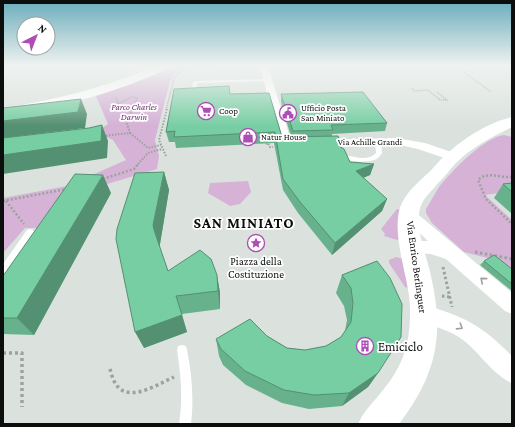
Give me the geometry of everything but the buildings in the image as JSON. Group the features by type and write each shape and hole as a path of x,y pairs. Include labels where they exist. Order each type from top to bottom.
{"street":[{"path":"3,112 47,104 117,86"},
{"name":"Via Achille Grandi","path":"270,86 286,145 396,141 414,144 453,157"},
{"name":"Via Enrico Berlinguer","path":"376,424 398,400 412,374 422,343 424,314 412,248 409,215 414,200 453,157 473,142 510,124"},
{"path":"409,215 449,259"},
{"path":"412,248 431,248 449,259 512,305"},
{"path":"424,314 446,320 462,328 478,340 512,372"}],"lane":[{"path":"194,94 195,86"},
{"path":"341,157 365,160 374,158 379,153 378,141"},
{"path":"3,270 30,232"},
{"path":"182,350 186,372 187,408 185,424"}],"path":[{"path":"166,156 159,140 172,86"},
{"path":"483,86 491,92"},
{"path":"412,88 414,91 428,90 440,100 447,100 437,92"},
{"path":"114,94 118,104 131,97 137,98 126,122 127,129 130,133 148,148 161,145"},
{"path":"101,136 130,133"},
{"path":"97,180 134,169 148,153 162,148"},
{"path":"512,177 508,178 486,175 479,177 478,180 486,199 512,224"},
{"path":"30,232 5,201 73,187"},
{"path":"474,252 512,259"},
{"path":"449,259 443,267 452,308"},
{"path":"3,353 22,353 22,408"},
{"path":"110,369 116,387 125,392 136,392 148,389 186,372"}],"green space":[{"name":"Parco Charles Darwin","path":"126,86 169,86 155,140 159,156 157,169 61,198 39,228 25,228 3,253 3,198 67,186 126,160 113,140 106,137 102,128 108,124 96,96"},
{"path":"504,135 512,137 512,191 485,195 512,220 512,275 491,259 464,252 432,223 426,213 426,209 438,188 455,169 488,141"},
{"path":"248,181 251,192 240,204 230,206 208,193 210,183"},
{"path":"397,209 400,210 399,239 397,240 384,236 385,234 381,229"},
{"path":"396,257 403,259 409,288 405,287 389,263 389,260"}],"place":[{"name":"Coop","path":"206,111"},
{"name":"Ufficio Posta San Miniato","path":"288,113"},
{"name":"Natur House","path":"248,137"},
{"name":"Piazza della Costituzione","path":"256,243"},
{"name":"Emiciclo","path":"365,346"}],"district":[{"name":"SAN MINIATO","path":"244,223"}]}
